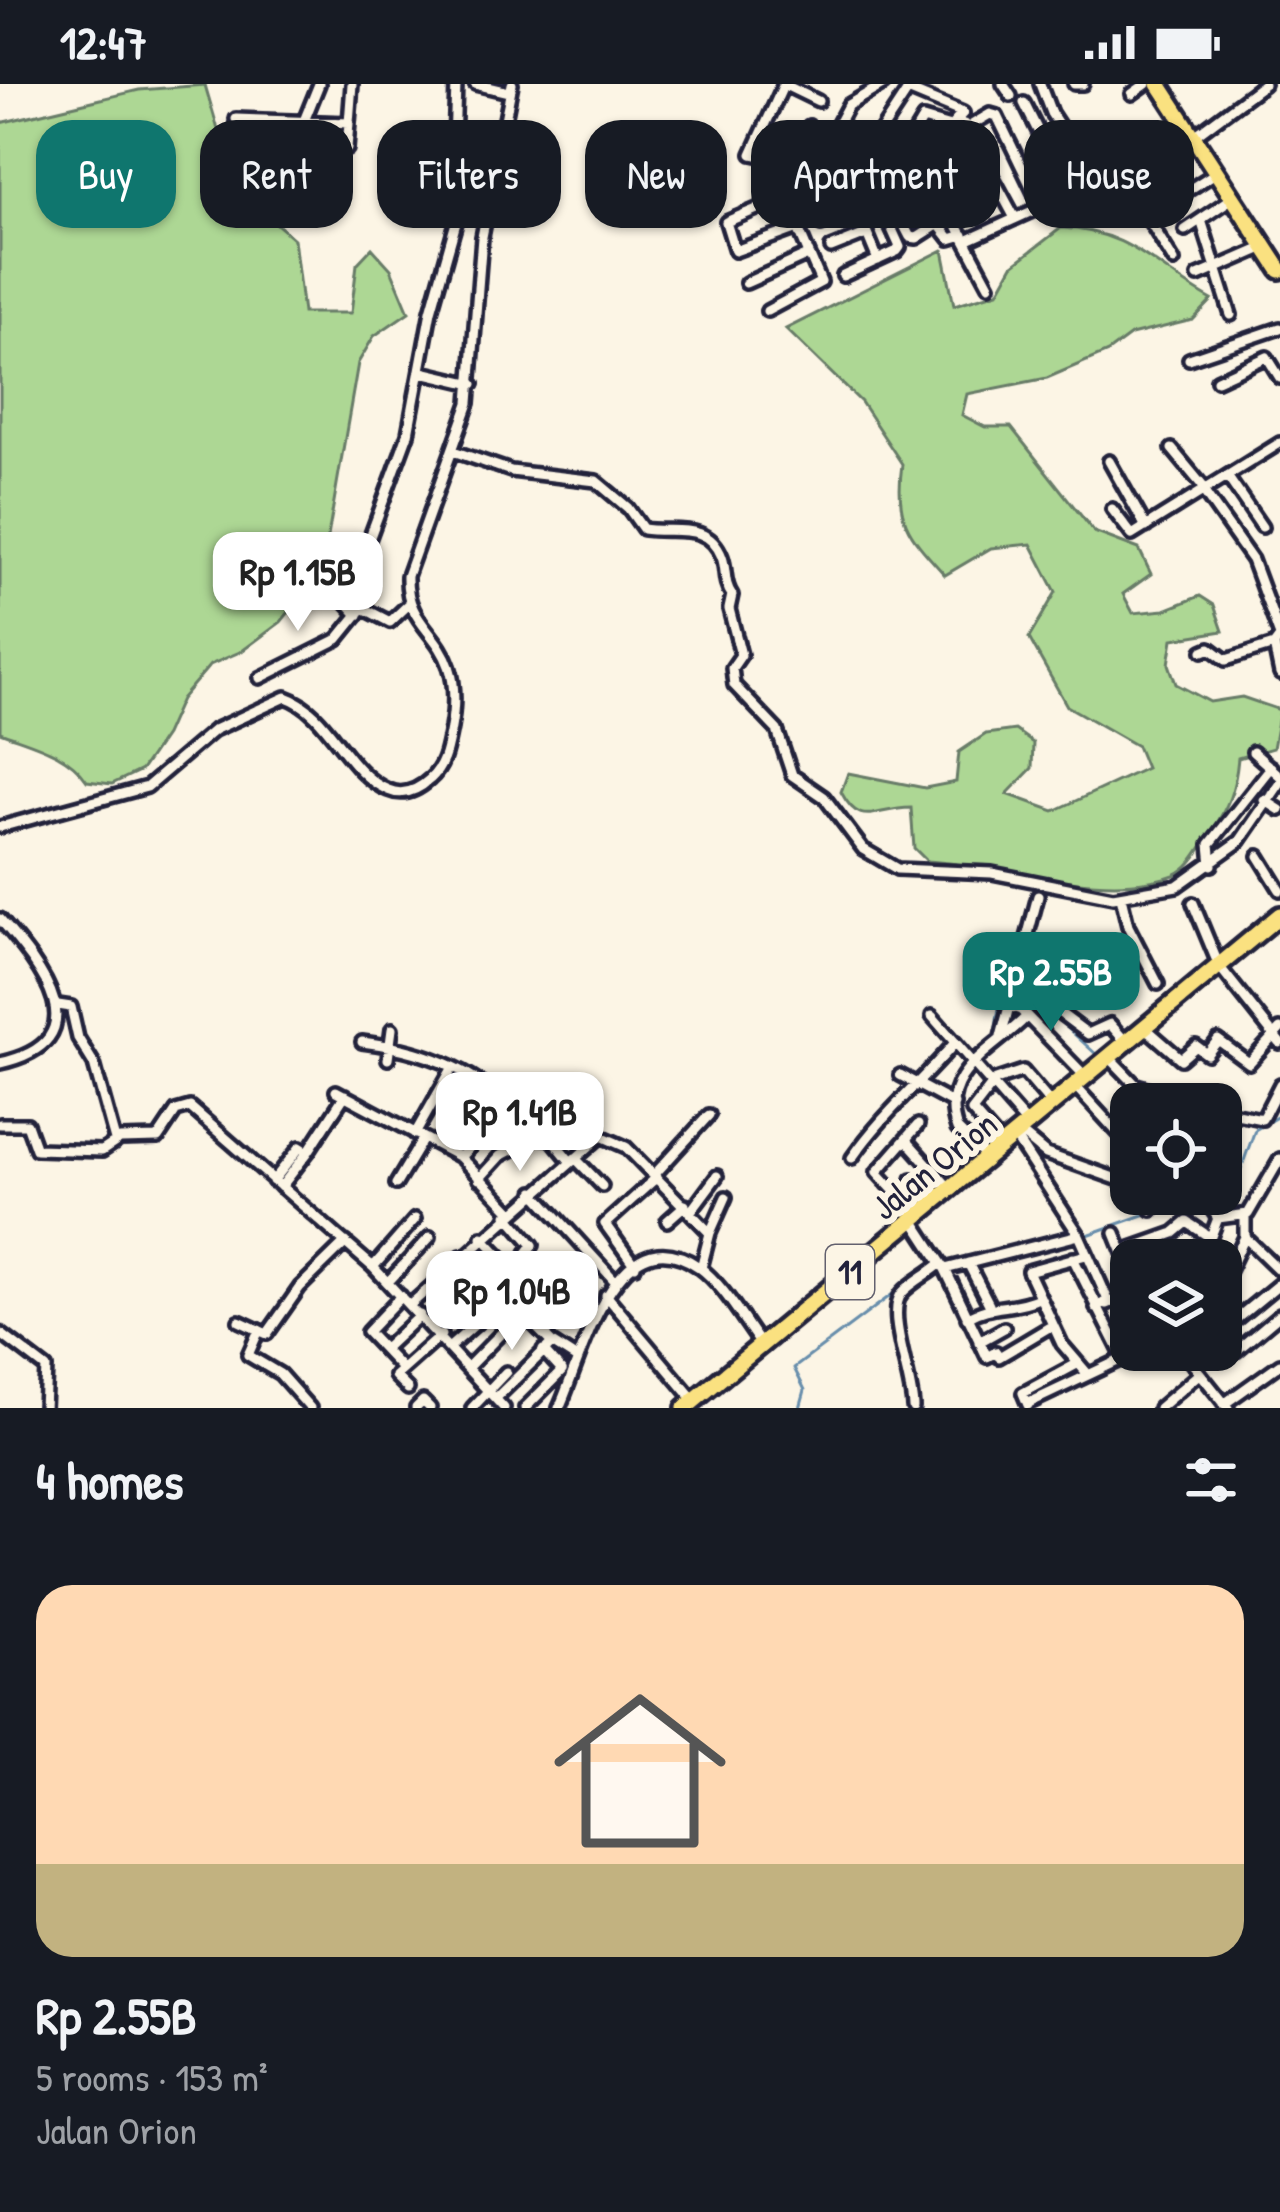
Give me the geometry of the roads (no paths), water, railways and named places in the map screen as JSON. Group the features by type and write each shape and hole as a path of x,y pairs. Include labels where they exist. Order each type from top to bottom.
{"highway":[{"path":"1159,84 1280,270"},
{"name":"11","path":"1219,965 1280,915"},
{"name":"Jalan Orion","path":"694,1404 1219,965"}],"street":[{"path":"304,120 319,84"},
{"path":"349,120 352,84"},
{"path":"455,120 456,84"},
{"path":"476,84 510,88 503,120"},
{"path":"767,120 784,84 818,101"},
{"path":"865,84 880,88"},
{"path":"1003,84 1012,96"},
{"path":"1040,84 1056,120"},
{"path":"1074,84 1083,84"},
{"path":"1132,94 1146,84"},
{"path":"1195,139 1255,86"},
{"path":"840,120 857,97 880,88"},
{"path":"888,120 908,90 959,110 964,120"},
{"path":"1024,103 1032,120"},
{"path":"236,119 270,120"},
{"path":"1000,122 1024,173"},
{"path":"1194,187 1217,172"},
{"path":"1000,190 1015,218"},
{"path":"1185,230 1234,197"},
{"path":"751,212 727,222 735,251 799,230 820,284 767,311"},
{"path":"942,228 950,239 964,238 1024,214"},
{"path":"1201,220 1220,268 1231,315"},
{"path":"358,614 346,602 408,434 431,311 454,228"},
{"path":"260,678 338,639 365,608 392,621 408,605 410,560 453,451 473,384 486,228"},
{"path":"864,228 878,260"},
{"path":"843,276 899,250 893,228"},
{"path":"905,228 910,237 932,228"},
{"path":"958,228 989,285"},
{"path":"1154,228 1174,261"},
{"path":"831,248 866,234"},
{"path":"844,243 855,271"},
{"path":"1198,276 1265,247"},
{"path":"746,283 808,255"},
{"path":"1189,359 1280,328"},
{"path":"1216,380 1267,357 1280,378"},
{"path":"422,372 473,384"},
{"path":"1112,509 1129,534 1280,442"},
{"path":"1172,449 1252,560 1278,639 1280,674"},
{"path":"453,451 512,471 592,480 628,508 643,529 690,529 706,538 722,558 723,579 732,596 729,609 740,655 732,670 735,687 777,730 792,776 824,797 868,854 909,872 992,873 1121,897 1177,886 1240,841 1280,780 1253,752"},
{"path":"1109,461 1146,527"},
{"path":"1227,476 1262,527"},
{"path":"0,827 146,787 214,730 286,697 306,709 375,783 398,793 414,790 436,773 445,757 455,680 446,650 408,605"},
{"path":"1203,651 1210,648 1226,659 1278,639"},
{"path":"1212,865 1210,844 1271,766"},
{"path":"1264,800 1280,810"},
{"path":"1259,856 1280,890"},
{"path":"1001,1037 1011,982 1038,896"},
{"path":"1121,897 1128,926 1158,984"},
{"path":"1143,1026 1183,1060 1196,1046 1207,1054 1218,1040 1249,1063 1278,1036 1219,965 1193,903"},
{"path":"0,919 44,975 58,1005 57,1026 45,1040 0,1063"},
{"path":"1011,982 1088,1034 1110,1024 1125,1041"},
{"path":"58,1005 71,1007 78,1022 78,1038 94,1064 115,1140"},
{"path":"1006,1005 1018,1007 1110,1120"},
{"path":"932,1016 990,1086 1080,1238 1110,1325"},
{"path":"988,1159 955,1123 954,1104 969,1064 1025,1018"},
{"path":"388,1059 392,1029"},
{"path":"362,1042 392,1045 453,1067 497,1094 534,1138"},
{"path":"852,1158 889,1109 920,1088 953,1045"},
{"path":"1107,1059 1136,1083"},
{"path":"396,1184 453,1067"},
{"path":"976,1120 974,1104 990,1086 1018,1070 1052,1106"},
{"path":"900,1075 954,1104"},
{"path":"1242,1115 1262,1119 1280,1084"},
{"path":"277,1184 300,1147 308,1152 340,1093 460,1157 533,1245 527,1253 544,1273 452,1346"},
{"path":"436,1098 456,1111"},
{"path":"384,1117 389,1105"},
{"path":"0,1124 27,1124 36,1150 102,1150 115,1140 158,1138 176,1111 190,1107 373,1267 452,1346 504,1408"},
{"path":"635,1266 605,1224 709,1114"},
{"path":"962,1134 976,1120"},
{"path":"976,1120 1017,1134 1046,1154 1110,1177"},
{"path":"918,1125 878,1172 915,1218 987,1357 996,1352 999,1358 1051,1326"},
{"path":"410,1305 509,1213 603,1136 626,1147 710,1233"},
{"path":"479,1179 500,1156 534,1138 552,1139 602,1186"},
{"path":"906,1140 950,1190"},
{"path":"460,1157 476,1141"},
{"path":"1242,1243 1245,1220 1280,1159"},
{"path":"667,1221 688,1208 717,1176"},
{"path":"912,1179 934,1202"},
{"path":"534,1192 579,1250 616,1282"},
{"path":"701,1268 726,1197"},
{"path":"1207,1239 1214,1215"},
{"path":"1219,1215 1245,1220"},
{"path":"373,1267 415,1219"},
{"path":"1157,1239 1187,1222 1208,1236"},
{"path":"1115,1233 1118,1239"},
{"path":"388,1282 430,1237"},
{"path":"1245,1237 1280,1271"},
{"path":"482,1238 504,1260 482,1276"},
{"path":"913,1408 910,1366 895,1309 899,1296 941,1270 1080,1238"},
{"path":"239,1321 267,1334 300,1287 346,1242"},
{"path":"1075,1365 1051,1326 1028,1271 1086,1255"},
{"path":"461,1256 524,1310 562,1373 526,1408 507,1387"},
{"path":"559,1408 606,1295 635,1266 666,1256 701,1268 763,1347"},
{"path":"1073,1258 1102,1306"},
{"path":"969,1266 989,1304"},
{"path":"1242,1314 1280,1283"},
{"path":"606,1295 694,1404"},
{"path":"401,1296 367,1332 402,1370"},
{"path":"967,1318 989,1304 1018,1305 1039,1298"},
{"path":"1102,1306 1110,1303"},
{"path":"469,1366 524,1310"},
{"path":"1242,1346 1280,1314"},
{"path":"386,1347 421,1315"},
{"path":"472,1408 507,1387 547,1342 551,1326 547,1317"},
{"path":"979,1342 1004,1328"},
{"path":"259,1330 248,1355 280,1374 310,1408"},
{"path":"0,1334 46,1369 44,1408"},
{"path":"408,1389 395,1376 441,1335"},
{"path":"547,1342 577,1359"},
{"path":"1086,1372 1082,1361 1023,1393 1028,1406 1086,1372 1110,1364"},
{"path":"1160,1408 1200,1373 1225,1407 1280,1364"},
{"path":"493,1393 506,1372"},
{"path":"416,1408 423,1401 430,1408"}],"waterway":[{"path":"1013,973 1023,936"},
{"path":"995,984 1011,985"},
{"path":"994,1040 1000,1001 1009,988"},
{"path":"1042,1005 1097,1055"},
{"path":"1242,1166 1255,1130 1280,1115"},
{"path":"1048,1159 1066,1166"},
{"path":"1251,1217 1270,1185"},
{"path":"1082,1237 1144,1215"},
{"path":"1209,1215 1213,1220"},
{"path":"1217,1224 1243,1222"},
{"path":"800,1408 805,1390 794,1368 930,1266"},
{"path":"937,1272 968,1267"}]}
